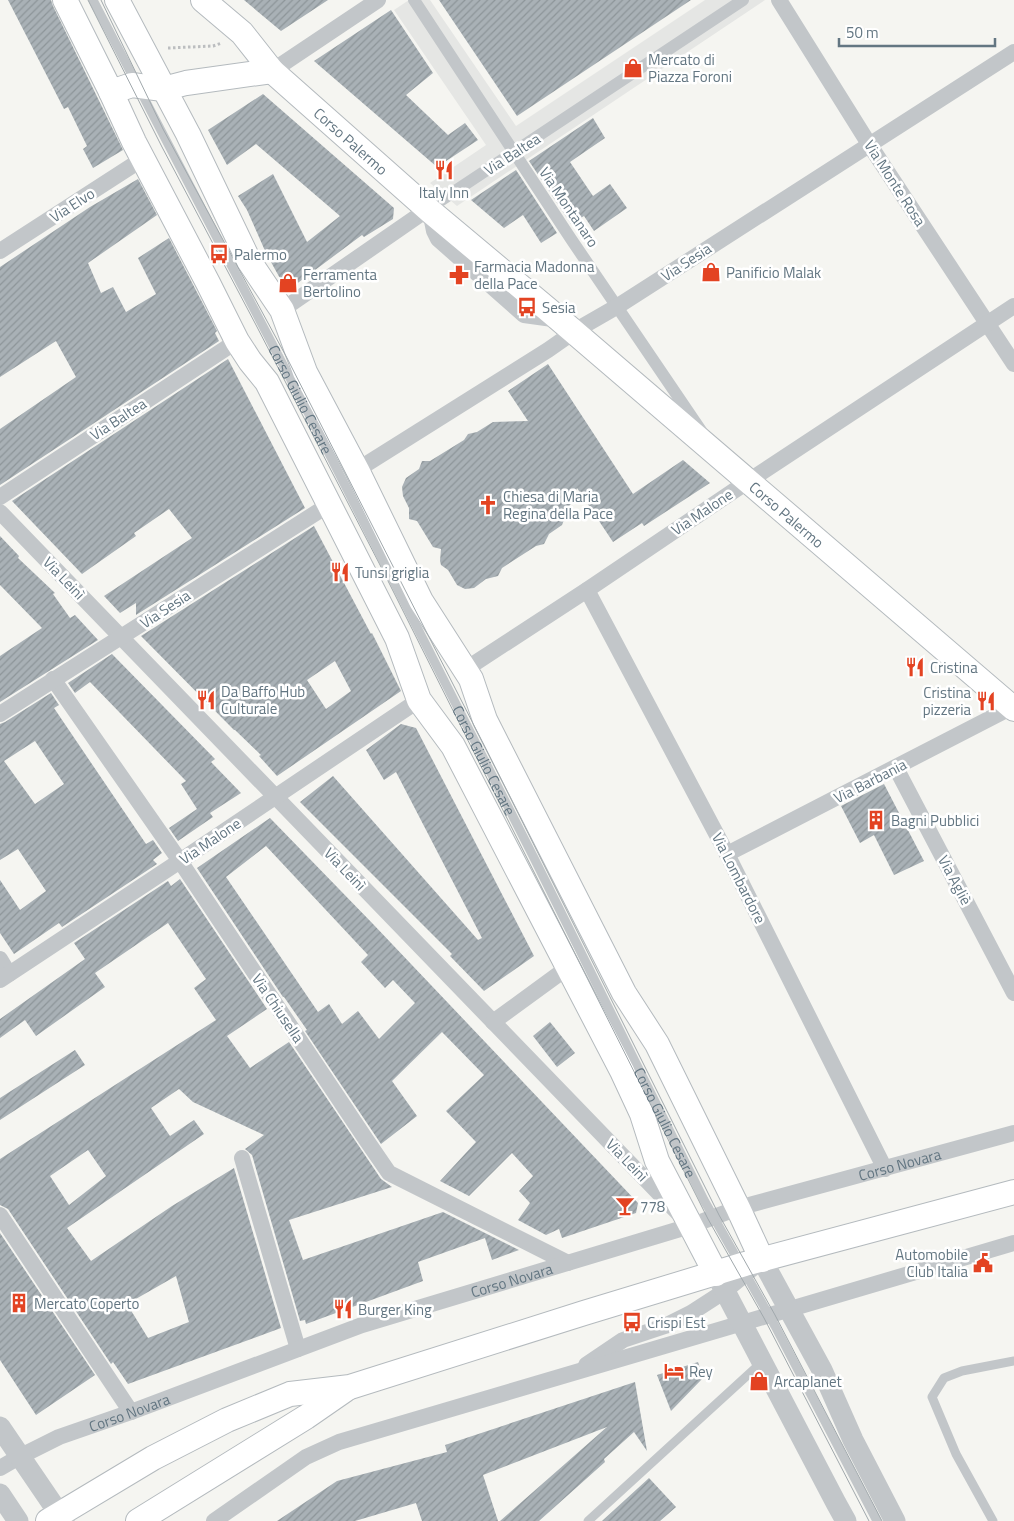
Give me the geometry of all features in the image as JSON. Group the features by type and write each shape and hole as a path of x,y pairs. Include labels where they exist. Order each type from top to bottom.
{"main road":[{"name":"Corso Giulio Cesare","path":"65,0 134,142 144,158 236,341 267,382 330,504 397,638 419,700 453,746 622,1072 642,1114 657,1161 720,1282"},
{"name":"Corso Giulio Cesare","path":"117,0 188,134 249,261 282,310 305,372 357,470 421,601 466,669 485,720 517,784 624,993 657,1044 738,1208 750,1267"},
{"name":"Corso Palermo","path":"203,0 242,33 272,71 429,210 718,454 1013,708"},
{"path":"111,92 132,85 163,89 186,83 272,71"},
{"path":"57,1519 153,1458 227,1420 290,1394 350,1387 584,1313 720,1282 750,1267 830,1240 1014,1192"},
{"path":"138,1521 306,1417 350,1387"}],"street":[{"path":"272,71 378,0"},
{"name":"Via Montanaro","path":"414,0 514,153 718,454"},
{"name":"Via Baltea","path":"282,310 743,0"},
{"name":"Via Monte Rosa","path":"779,0 869,144 1014,364"},
{"name":"Via Sesia","path":"357,470 548,350 567,326 618,306 1014,52"},
{"name":"Via Elvo","path":"0,251 144,158"},
{"name":"Via Malone","path":"466,669 1014,306"},
{"name":"Via Baltea","path":"0,496 236,341"},
{"name":"Via Sesia","path":"0,714 330,504"},
{"name":"Via Leinì","path":"0,512 690,1226"},
{"name":"Via Lombardore","path":"587,590 727,854 885,1169"},
{"name":"Via Chiusella","path":"53,679 180,861 389,1172 568,1263"},
{"name":"Via Malone","path":"5,977 419,700"},
{"name":"Via Barbania","path":"727,854 1013,708"},
{"name":"Via Agliè","path":"896,768 1014,993"},
{"path":"0,959 5,977"},
{"path":"493,1022 567,968"},
{"name":"Corso Novara","path":"0,1468 60,1437 362,1325 690,1226 738,1208 1014,1133"},
{"path":"242,1158 298,1349"},
{"path":"0,1215 131,1412"},
{"path":"214,1521 306,1456 339,1442 1014,1243"},
{"name":"Corso Giulio Cesare","path":"750,1267 790,1310 822,1370 852,1440 895,1521"},
{"path":"574,1373 623,1340 665,1326 691,1313 720,1282"},
{"name":"Corso Giulio Cesare","path":"720,1282 846,1521"},
{"path":"0,1428 20,1457 57,1519"},
{"path":"0,1494 18,1521"}],"lane":[{"name":"Corso Giulio Cesare","path":"93,0 316,428 534,856 714,1217 750,1267 770,1316 877,1521"},
{"path":"993,1521 956,1454 932,1397 944,1378 962,1371 1014,1361"},
{"path":"588,1521 762,1362"}],"path":[{"path":"168,48 213,46 232,41 242,33"}],"shaded area":[{"name":"Mercato di Piazza Foroni","path":"409,0 430,0 516,126 705,0 765,0 457,206 430,183 486,145 394,10"}],"building":[{"path":"8,0 51,0 123,150 93,168 83,149 87,146 68,107 64,109"},
{"path":"244,0 328,0 281,31"},
{"path":"439,0 691,0 517,116"},
{"path":"391,10 433,73 406,95 448,135 465,123 478,140 437,167 314,61"},
{"path":"263,94 394,208 393,219 364,237 362,235 287,291 266,253 247,210 238,196 273,174 307,242 340,216 256,144 227,165 208,130"},
{"path":"593,118 605,138 570,162 593,196 610,184 627,208 594,231 584,216 571,224 529,161"},
{"path":"516,170 557,233 541,243 523,215 504,228 471,200"},
{"path":"138,179 157,215 88,263 101,293 113,287 126,312 156,294 138,258 169,238 217,331 215,333 219,341 0,485 0,429 76,377 56,341 0,377 0,267 90,207"},
{"path":"228,359 305,508 136,615 136,603 120,613 104,596 192,538 169,509 134,533 136,536 82,574 12,501"},
{"path":"548,364 633,494 683,460 710,483 644,526 642,523 613,542 577,488 562,525 549,534 544,544 536,546 502,568 498,576 486,579 474,588 465,589 457,585 448,570 441,565 441,549 433,547 417,521 409,519 409,508 403,496 402,487 406,478 419,469 422,461 430,461 464,440 468,434 477,432 493,422 528,421 508,391"},
{"path":"314,526 401,691 277,776 259,756 261,755 141,636","holes":["335,661 351,691 326,709 307,680"]},
{"path":"0,536 19,556 18,558 55,593 53,594 70,618 75,615 98,640 0,702 0,656 42,628 0,585"},
{"path":"112,654 215,759 211,762 241,793 210,813 213,817 178,841 169,828 197,809 181,784 186,781 90,682 75,693 68,683"},
{"path":"51,693 59,705 54,708 146,844 153,840 162,853 153,860 157,864 62,927 59,923 14,954 0,933 0,880 20,910 46,891 18,849 0,860 0,724","holes":["35,741 64,784 35,804 4,761"]},
{"path":"401,724 416,728 534,956 484,991 450,956 452,954 300,802 333,776 478,940 482,938 396,772 384,780 366,750"},
{"name":"Bagni Pubblici","path":"884,784 924,861 894,875 874,835 860,843 841,806"},
{"path":"270,818 638,1203 636,1213 562,1238 559,1229 546,1235 518,1220 530,1203 519,1191 533,1176 512,1153 469,1196 440,1181 476,1142 446,1111 484,1075 442,1032 392,1081 417,1116 381,1144 305,1031 307,1030 197,868","holes":["266,846 368,955 361,962 385,988 393,980 415,1003 379,1039 358,1011 342,1024 329,1004 318,1012 226,877"]},
{"path":"180,879 267,1009 227,1036 250,1068 289,1042 381,1179 392,1187 289,1220 303,1260 443,1212 519,1250 492,1260 485,1238 418,1262 423,1281 306,1324 305,1320 300,1321 252,1155 245,1149 264,1135 193,1102 179,1089 151,1108 170,1136 194,1120 204,1134 67,1228 91,1261 172,1206 234,1168 281,1328 128,1384 113,1362 111,1364 8,1209 0,1205 0,1159 216,1020 194,988 206,979 168,923 95,973 105,987 36,1036 25,1020 0,1038 0,1019 85,959 74,943 168,881 171,886","holes":["88,1150 106,1176 69,1205 50,1176","176,1276 189,1322 148,1338 127,1304"]},
{"path":"550,1022 575,1053 557,1067 533,1036"},
{"path":"75,1050 85,1065 0,1120 0,1098"},
{"name":"Mercato Coperto","path":"0,1233 95,1375 36,1415 0,1360"},
{"path":"698,1362 703,1378 671,1411 657,1375"},
{"path":"635,1382 647,1451 634,1432 604,1459 605,1462 539,1521 500,1521 607,1427 483,1475 498,1521 422,1521 416,1503 355,1521 277,1521 337,1481 447,1452 445,1445"},
{"path":"649,1478 676,1507 660,1521 602,1521"}],"tram line":[{"path":"88,0 162,147 380,565 708,1219 764,1318 869,1521"},
{"path":"101,0 163,129 287,358 484,745 719,1215 775,1315 882,1521"}],"place":[{"name":"Mercato di Piazza Foroni","path":"633,68"},
{"name":"Italy Inn","path":"444,170"},
{"name":"Palermo","path":"219,254"},
{"name":"Panificio Malak","path":"711,272"},
{"name":"Farmacia Madonna della Pace","path":"459,275"},
{"name":"Ferramenta Bertolino","path":"288,283"},
{"name":"Sesia","path":"527,307"},
{"name":"Chiesa di Maria Regina della Pace","path":"488,505"},
{"name":"Tunsi griglia","path":"340,572"},
{"name":"Cristina","path":"915,667"},
{"name":"Da Baffo Hub Culturale","path":"206,700"},
{"name":"Cristina pizzeria","path":"986,701"},
{"name":"Bagni Pubblici","path":"876,820"},
{"name":"778","path":"625,1206"},
{"name":"Automobile Club Italia","path":"983,1263"},
{"name":"Mercato Coperto","path":"19,1303"},
{"name":"Burger King","path":"343,1309"},
{"name":"Crispi Est","path":"632,1322"},
{"name":"Rey","path":"674,1371"},
{"name":"Arcaplanet","path":"759,1381"}]}
